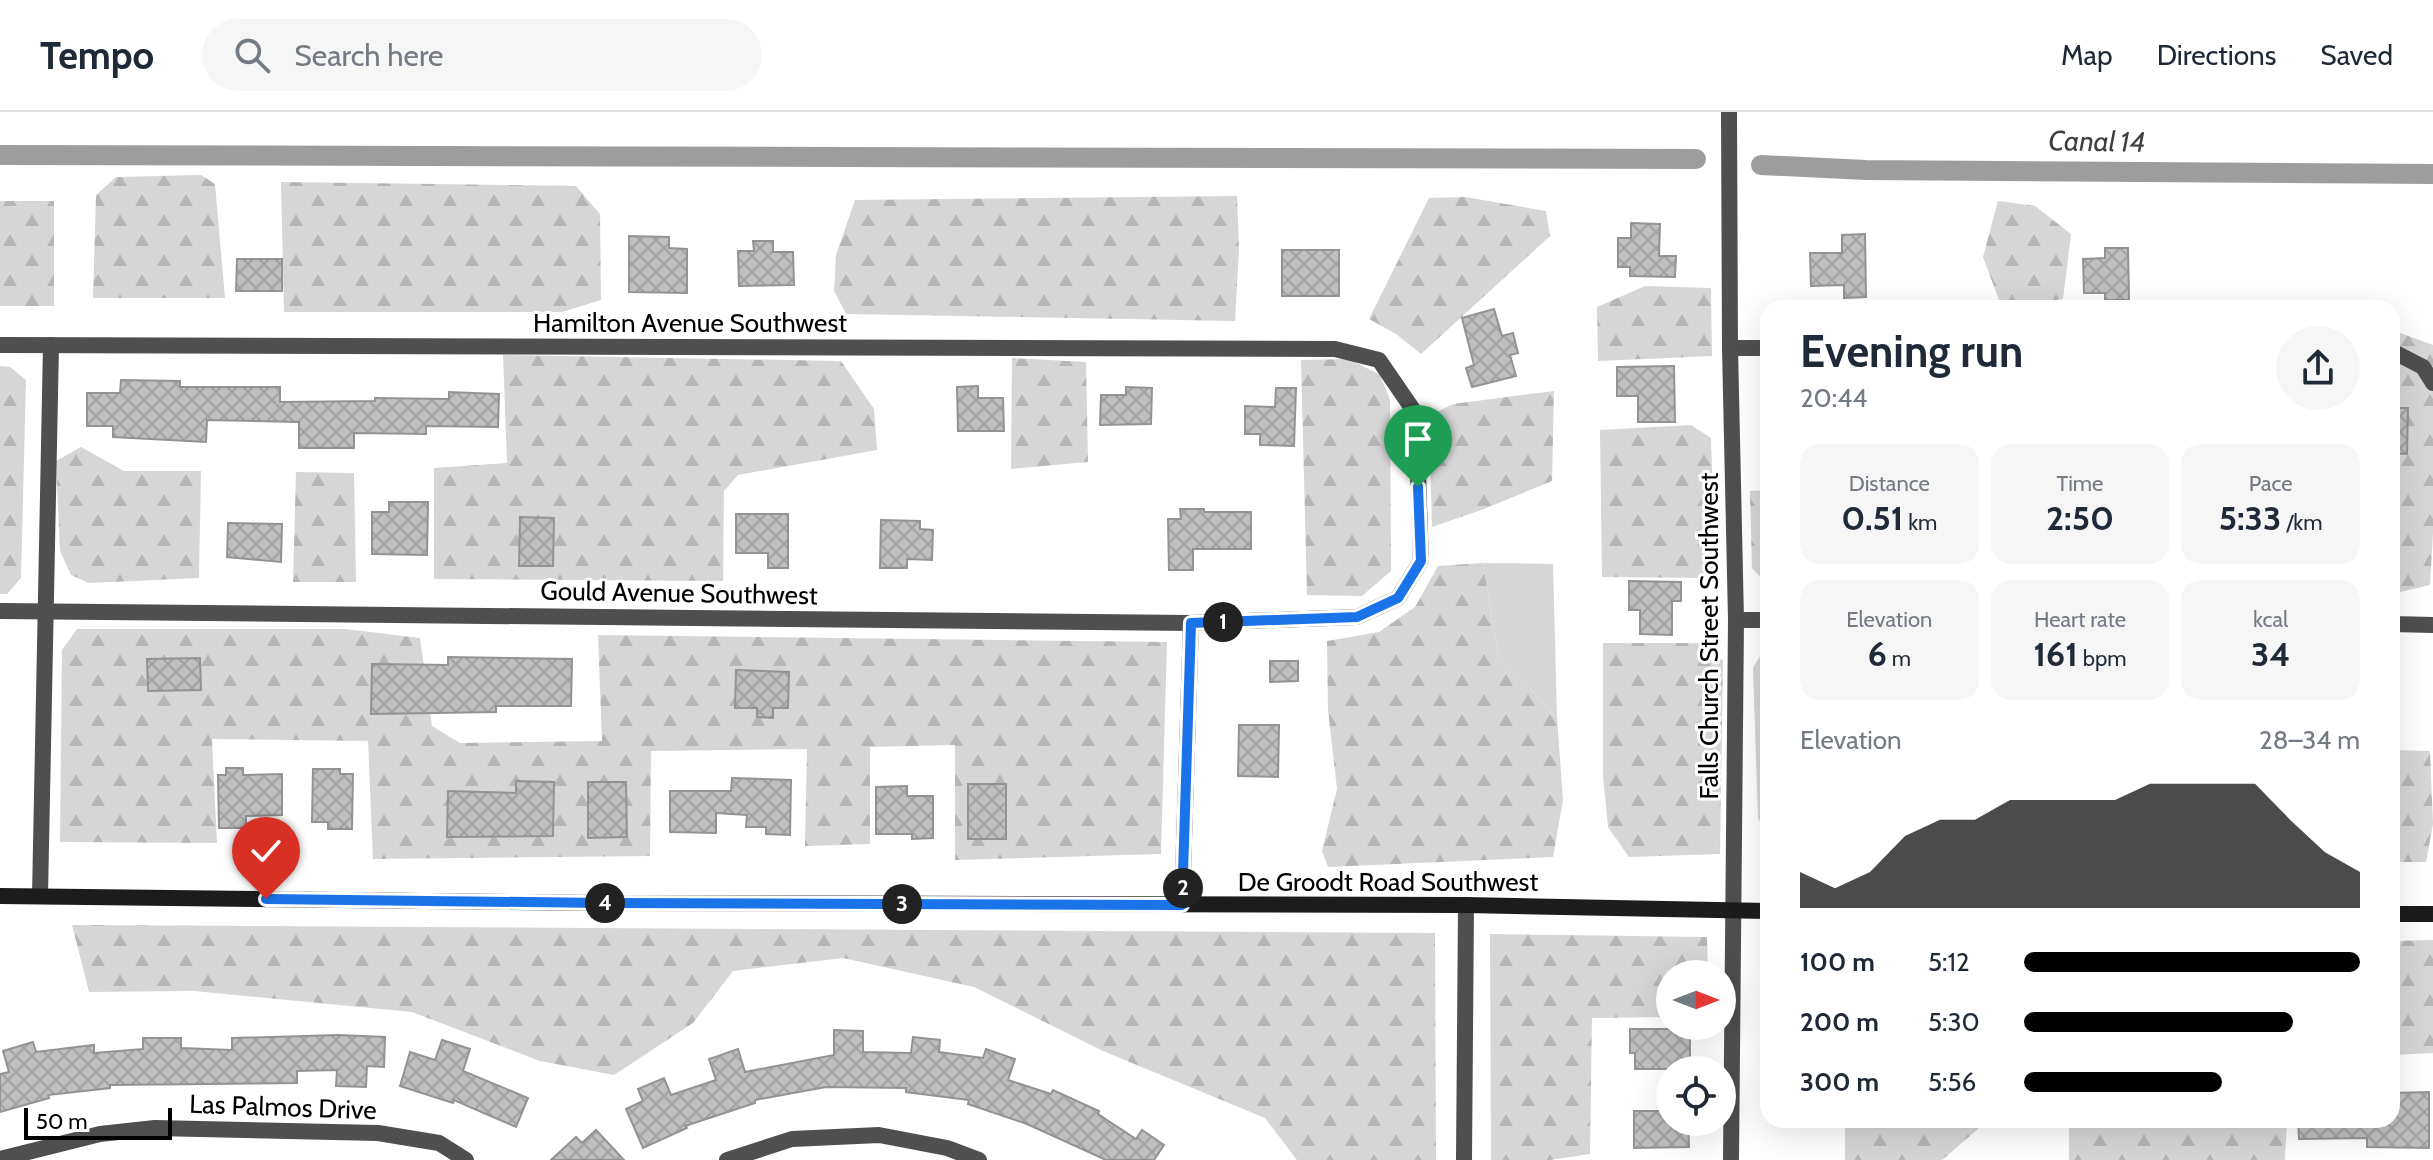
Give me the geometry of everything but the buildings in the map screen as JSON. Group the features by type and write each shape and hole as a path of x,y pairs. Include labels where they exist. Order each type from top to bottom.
{"street":[{"name":"Falls Church Street Southwest","path":"1729,112 1736,620 1731,1160"},
{"name":"Hamilton Avenue Southwest","path":"0,345 1335,349 1379,360 1416,414 1421,561 1398,598 1357,617"},
{"path":"40,896 51,345"},
{"path":"1730,348 1760,348"},
{"path":"2400,355 2423,367 2433,383"},
{"name":"Gould Avenue Southwest","path":"0,611 1191,623 1357,617"},
{"path":"1736,620 1760,620"},
{"path":"1182,905 1191,623"},
{"path":"2400,624 2433,625"},
{"name":"De Groodt Road Southwest","path":"0,896 619,904 1466,905 1760,911"},
{"path":"1464,1160 1466,905"},
{"path":"2400,914 2433,914"},
{"name":"Las Palmos Drive","path":"0,1159 100,1134 155,1128 378,1133 439,1143 466,1160"},
{"path":"727,1160 792,1139 879,1135 947,1148 979,1160"}],"green space":[{"path":"201,175 215,184 225,298 93,298 96,195 116,177"},
{"path":"281,182 576,186 600,214 601,300 562,312 284,312"},
{"path":"1237,196 1239,249 1235,321 846,314 834,291 836,255 855,200"},
{"path":"1465,197 1546,211 1550,236 1421,354 1396,334 1369,319 1429,198"},
{"path":"0,201 54,201 54,306 0,306"},
{"path":"1998,201 2035,206 2071,234 2063,299 1999,300 1983,257"},
{"path":"1645,286 1711,288 1712,356 1598,361 1597,307"},
{"path":"2400,333 2433,345 2430,585 2400,592"},
{"path":"503,355 841,361 874,409 877,450 738,475 724,491 723,581 434,579 434,468 507,463"},
{"path":"1012,358 1086,362 1088,462 1011,469"},
{"path":"1349,359 1380,375 1390,400 1391,571 1362,596 1307,595 1301,360"},
{"path":"0,366 10,367 26,380 21,578 7,594 0,594"},
{"path":"1554,391 1552,481 1432,527 1429,416 1453,404"},
{"path":"1691,425 1711,438 1715,563 1709,578 1602,577 1600,430"},
{"path":"81,447 124,471 201,471 199,578 89,583 71,575 60,551 56,461"},
{"path":"296,472 354,473 356,582 293,582"},
{"path":"1760,490 1760,576 1752,568 1750,491"},
{"path":"1483,563 1553,564 1557,717 1498,655"},
{"path":"1483,563 1498,655 1557,717 1563,800 1553,857 1328,867 1322,851 1337,789 1328,710 1327,641 1379,632 1415,607 1438,566"},
{"path":"77,629 345,629 420,638 432,726 460,743 602,741 598,635 1167,642 1161,854 955,860 955,745 870,747 870,844 805,846 807,749 651,751 650,856 373,859 368,741 212,739 217,843 60,842 62,650"},
{"path":"1603,643 1698,643 1723,660 1720,854 1629,857 1608,827 1603,776"},
{"path":"1760,656 1760,822 1758,818 1753,668"},
{"path":"2400,750 2430,751 2433,824 2426,862 2400,862"},
{"path":"72,925 1435,933 1436,1160 1297,1160 1265,1118 1103,1051 974,987 843,958 733,971 693,1023 614,1075 540,1061 412,1012 194,991 89,992"},
{"path":"1490,934 1707,937 1708,960 1656,960 1656,1017 1592,1018 1590,1154 1550,1160 1491,1160"},
{"path":"2433,940 2433,1053 2400,1055 2400,941"},
{"path":"1845,1128 1979,1128 1942,1160 1845,1160"},
{"path":"2069,1128 2287,1128 2285,1160 2069,1160"}],"waterway":[{"name":"Canal 14","path":"0,155 1696,159"},
{"name":"Canal 14","path":"1761,165 1866,170 2433,174"}],"route":[{"path":"266,899 1182,905 1191,623 1357,617 1398,598 1421,561 1418,487"}]}
